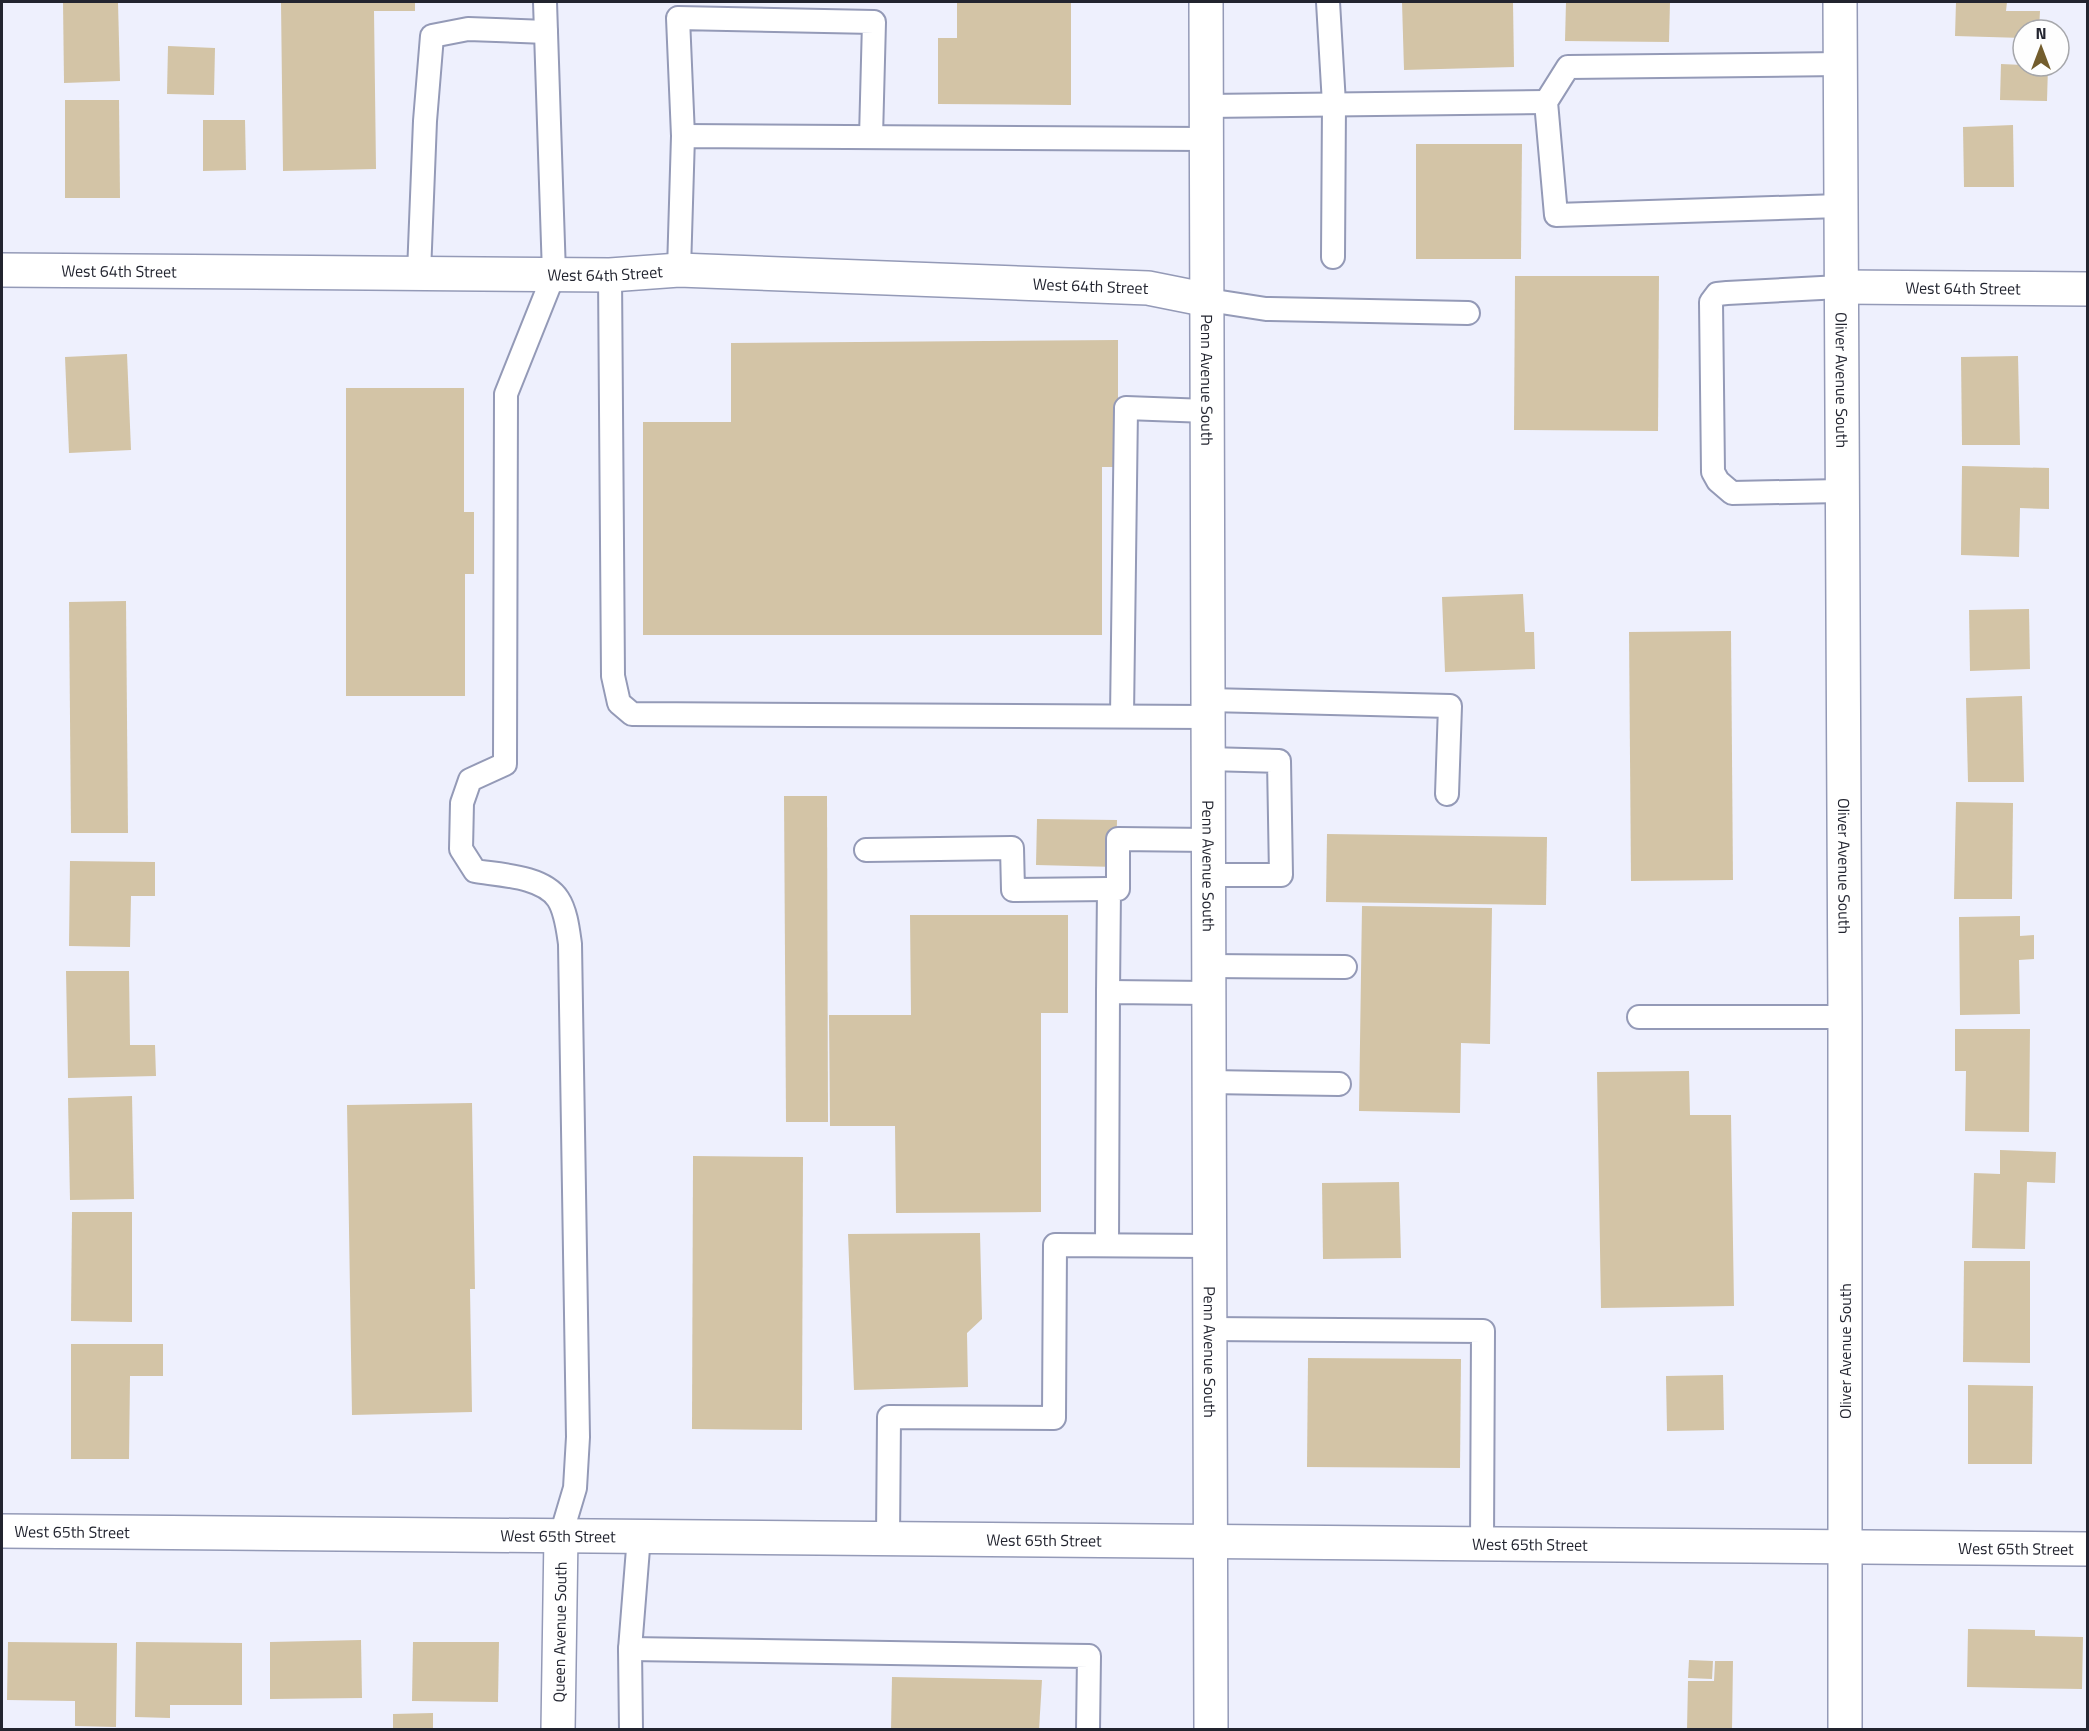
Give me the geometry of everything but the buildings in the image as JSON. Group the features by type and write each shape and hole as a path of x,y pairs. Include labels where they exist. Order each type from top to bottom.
{"street":[{"name":"Penn Avenue South","path":"1206,2 1211,1730"},
{"name":"Oliver Avenue South","path":"1840,2 1839,206 1845,1017 1845,1730"},
{"name":"West 64th Street","path":"2,270 610,275 679,270 1148,288 1208,300"},
{"name":"West 64th Street","path":"1840,287 2088,289"},
{"name":"West 65th Street","path":"2,1531 2088,1549"},
{"name":"Queen Avenue South","path":"558,1730 561,1535"}],"lane":[{"path":"545,2 554,274 506,394 505,764 470,780 462,803 460,849 475,871 542,885 558,898 569,934 578,1437 575,1488 561,1535"},
{"path":"1329,2 1334,104 1333,257"},
{"path":"679,270 683,136 678,18 874,22 871,137"},
{"path":"419,273 425,121 432,36 468,29 546,32"},
{"path":"1839,206 1556,215 1546,102 1568,67 1840,64"},
{"path":"1206,106 1546,102"},
{"path":"683,136 1207,139"},
{"path":"610,275 613,675 619,703 632,714 1122,716 1208,708 1450,706 1447,794"},
{"path":"1840,287 1717,294 1711,302 1713,472 1718,481 1732,493 1841,491"},
{"path":"1208,300 1266,309 1468,313"},
{"path":"1122,716 1126,408 1207,411"},
{"path":"1208,759 1279,761 1281,875 1209,876"},
{"path":"866,850 1012,848 1013,890 1118,889 1118,839 1209,840"},
{"path":"1107,1245 1109,889"},
{"path":"1108,992 1345,967"},
{"path":"1639,1017 1845,1017"},
{"path":"1209,1082 1339,1084"},
{"path":"888,1539 890,1417 1053,1418 1055,1245 1210,1246"},
{"path":"1210,1329 1484,1331 1482,1544"},
{"path":"631,1730 630,1649 639,1536"},
{"path":"630,1649 1089,1656 1088,1730"}]}
